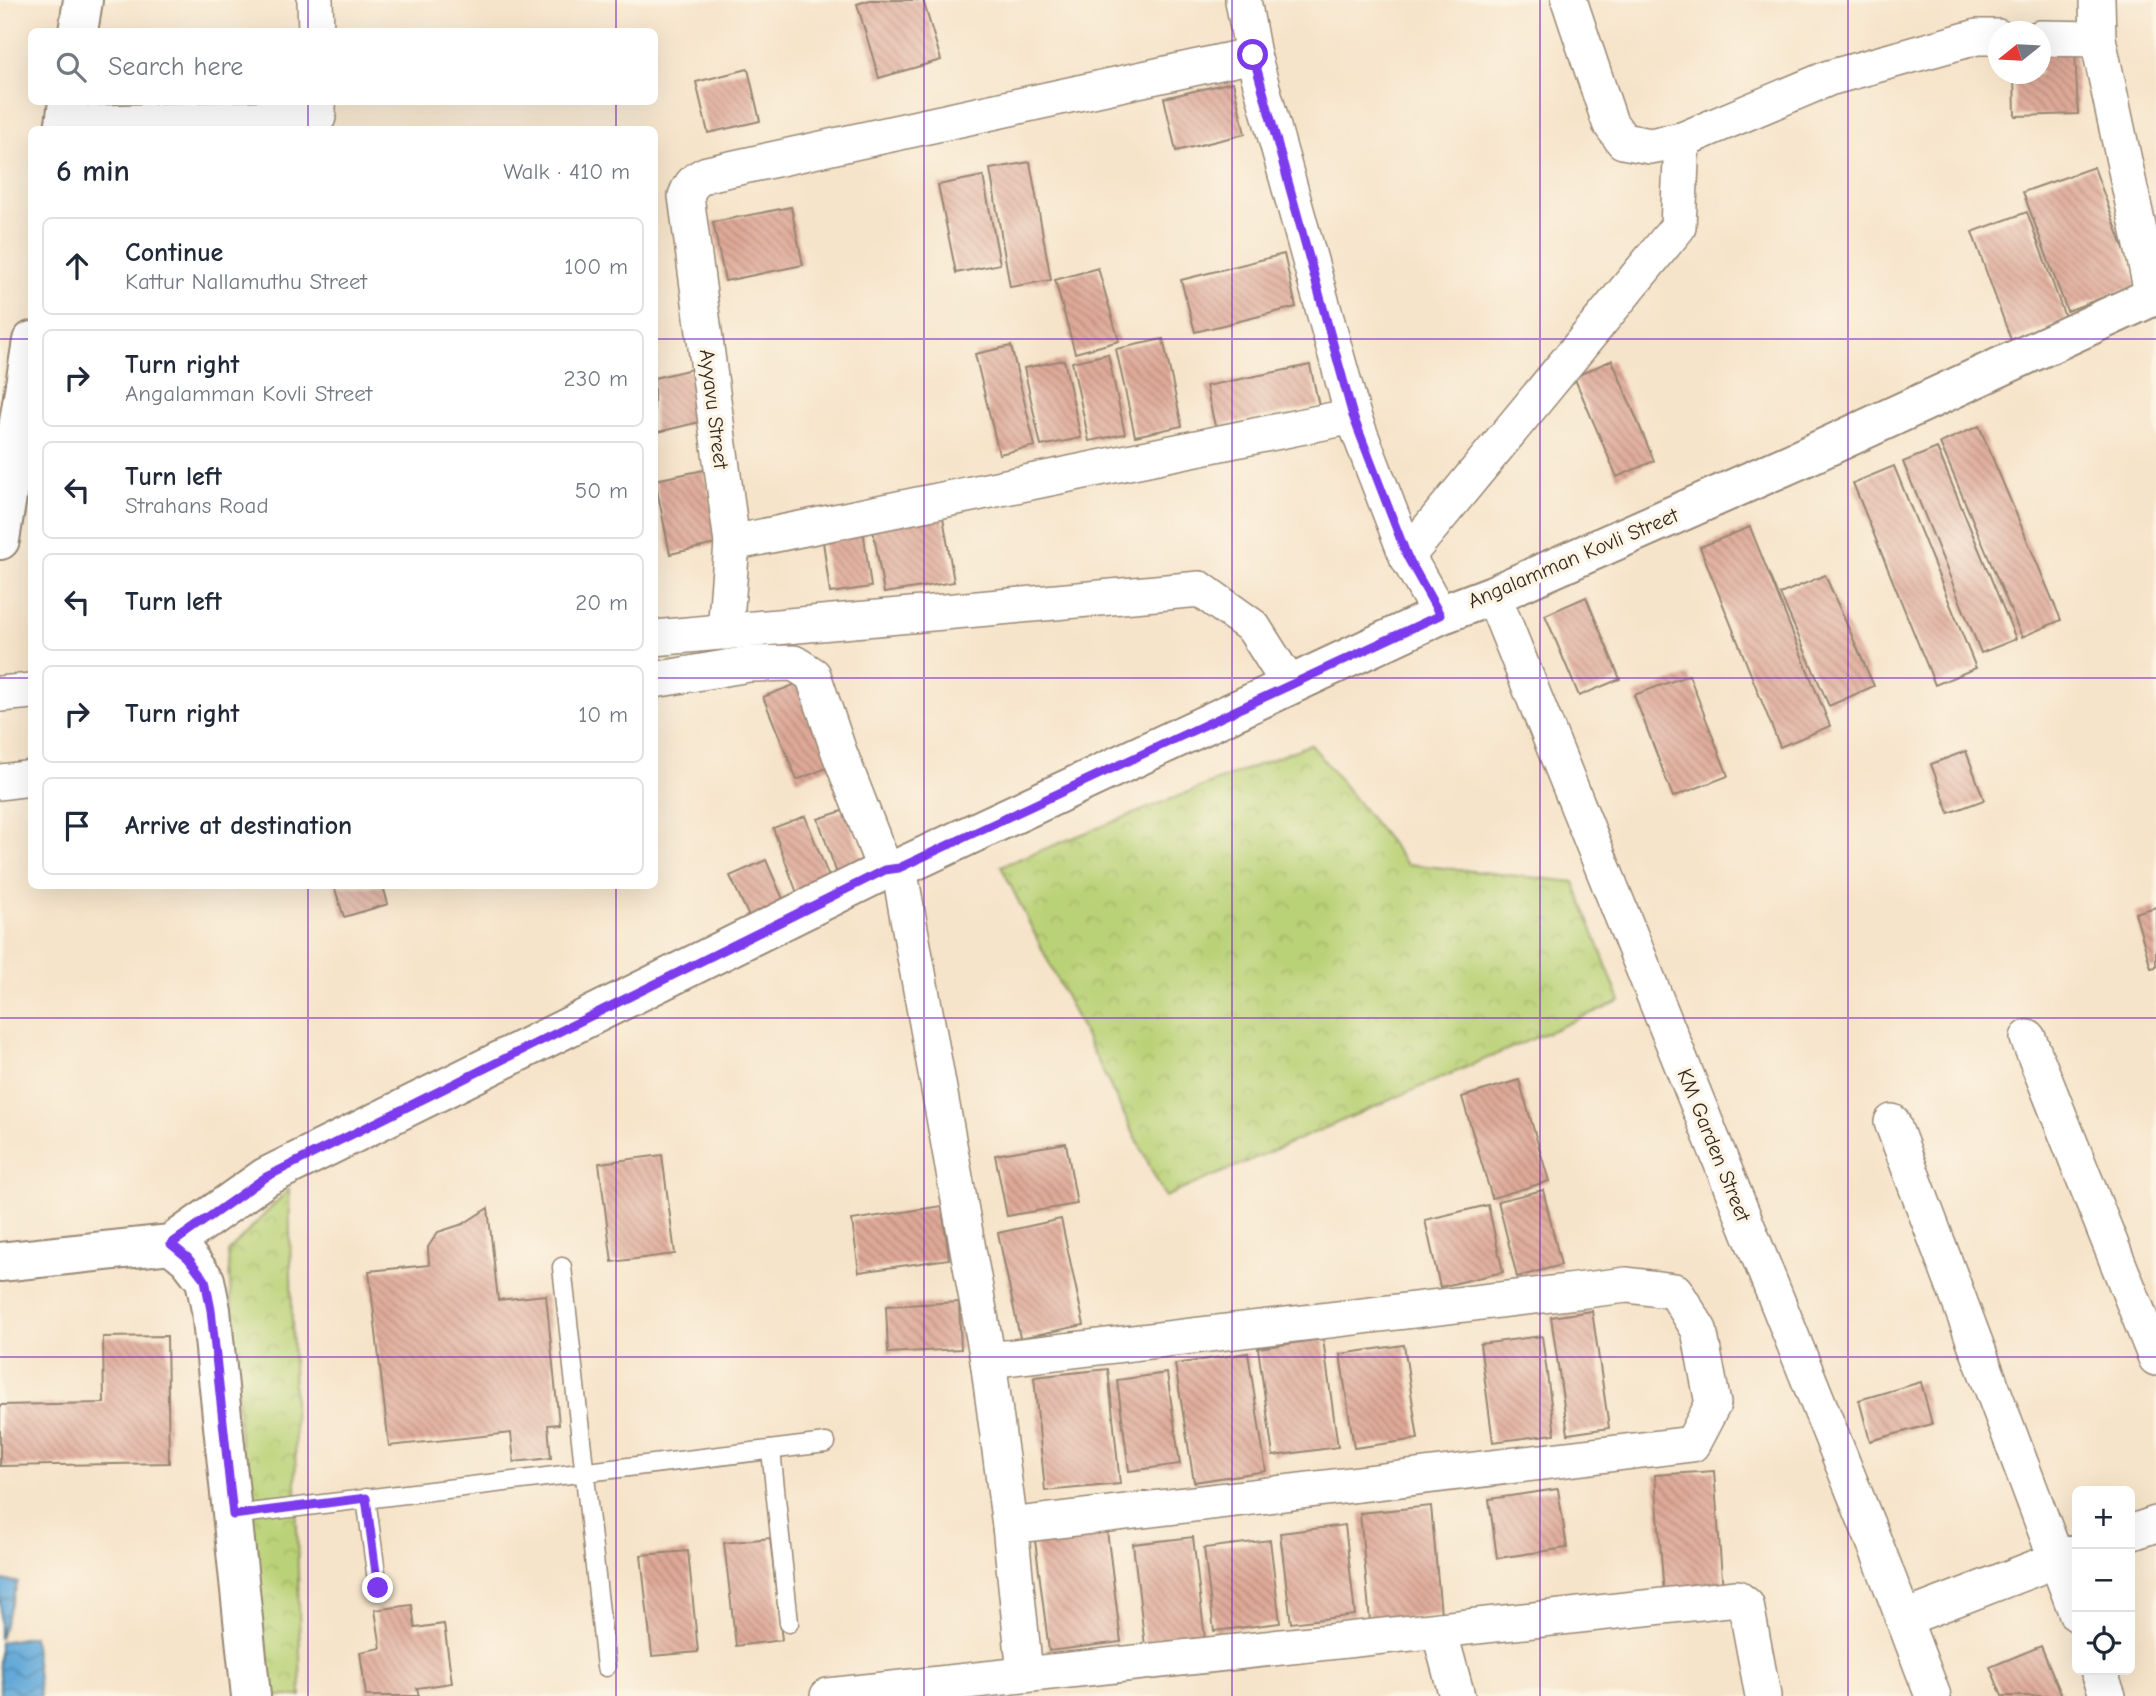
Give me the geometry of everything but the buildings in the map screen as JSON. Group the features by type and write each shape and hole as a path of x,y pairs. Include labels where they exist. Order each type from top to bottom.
{"street":[{"path":"79,28 83,0"},
{"path":"316,0 316,28"},
{"path":"1569,0 1610,123 1623,141 1650,146 1682,140 1829,78 1977,37 1988,37"},
{"path":"2097,0 2098,39 2155,298"},
{"path":"1253,3 1253,55 1353,416 1407,556 1440,615"},
{"path":"2051,38 2098,39"},
{"name":"Ayyavu Street","path":"724,632 732,544 686,196 696,178 1253,55"},
{"path":"66,118 318,117 318,105"},
{"path":"1407,556 1678,228 1682,140"},
{"name":"Angalamman Kovli Street","path":"171,1244 266,1177 892,869 1440,615 1493,595 1796,461 2155,298"},
{"path":"0,540 28,366"},
{"path":"732,544 1353,416"},
{"path":"658,638 1200,589 1253,627 1289,684"},
{"name":"KM Garden Street","path":"1493,595 1881,1559 1933,1696"},
{"path":"658,679 749,664 771,663 794,663 813,675 839,752 892,869 988,1360 1010,1526 1025,1674"},
{"path":"0,694 28,691"},
{"path":"0,782 28,778"},
{"path":"2028,1038 2156,1358"},
{"path":"1892,1122 2067,1555 2077,1612"},
{"path":"0,1262 171,1244 188,1258 205,1280 211,1310 251,1696"},
{"path":"988,1360 1627,1285 1675,1291 1699,1330 1713,1404 1692,1444 1010,1526"},
{"path":"2135,1531 2156,1524"},
{"path":"1903,1619 2067,1555"},
{"path":"828,1696 1737,1598 1746,1605 1763,1696"},
{"path":"1439,1630 1457,1696"},
{"path":"2100,1675 2108,1696"}],"lane":[{"path":"562,1267 606,1667"},
{"path":"233,1515 826,1443"},
{"path":"771,1450 789,1623"},
{"path":"366,1498 378,1588"}],"green space":[{"path":"1311,744 1407,864 1574,882 1620,1001 1165,1197 1001,866"},
{"path":"289,1189 301,1696 256,1696 228,1252"}],"water":[{"path":"0,1580 18,1582 0,1639"},
{"path":"33,1636 40,1696 0,1696 0,1642"}],"route":[{"path":"378,1588 366,1498 233,1515 211,1310 205,1280 188,1258 171,1244 266,1177 885,870 899,868 1440,615 1407,556 1353,416 1253,55"}]}
